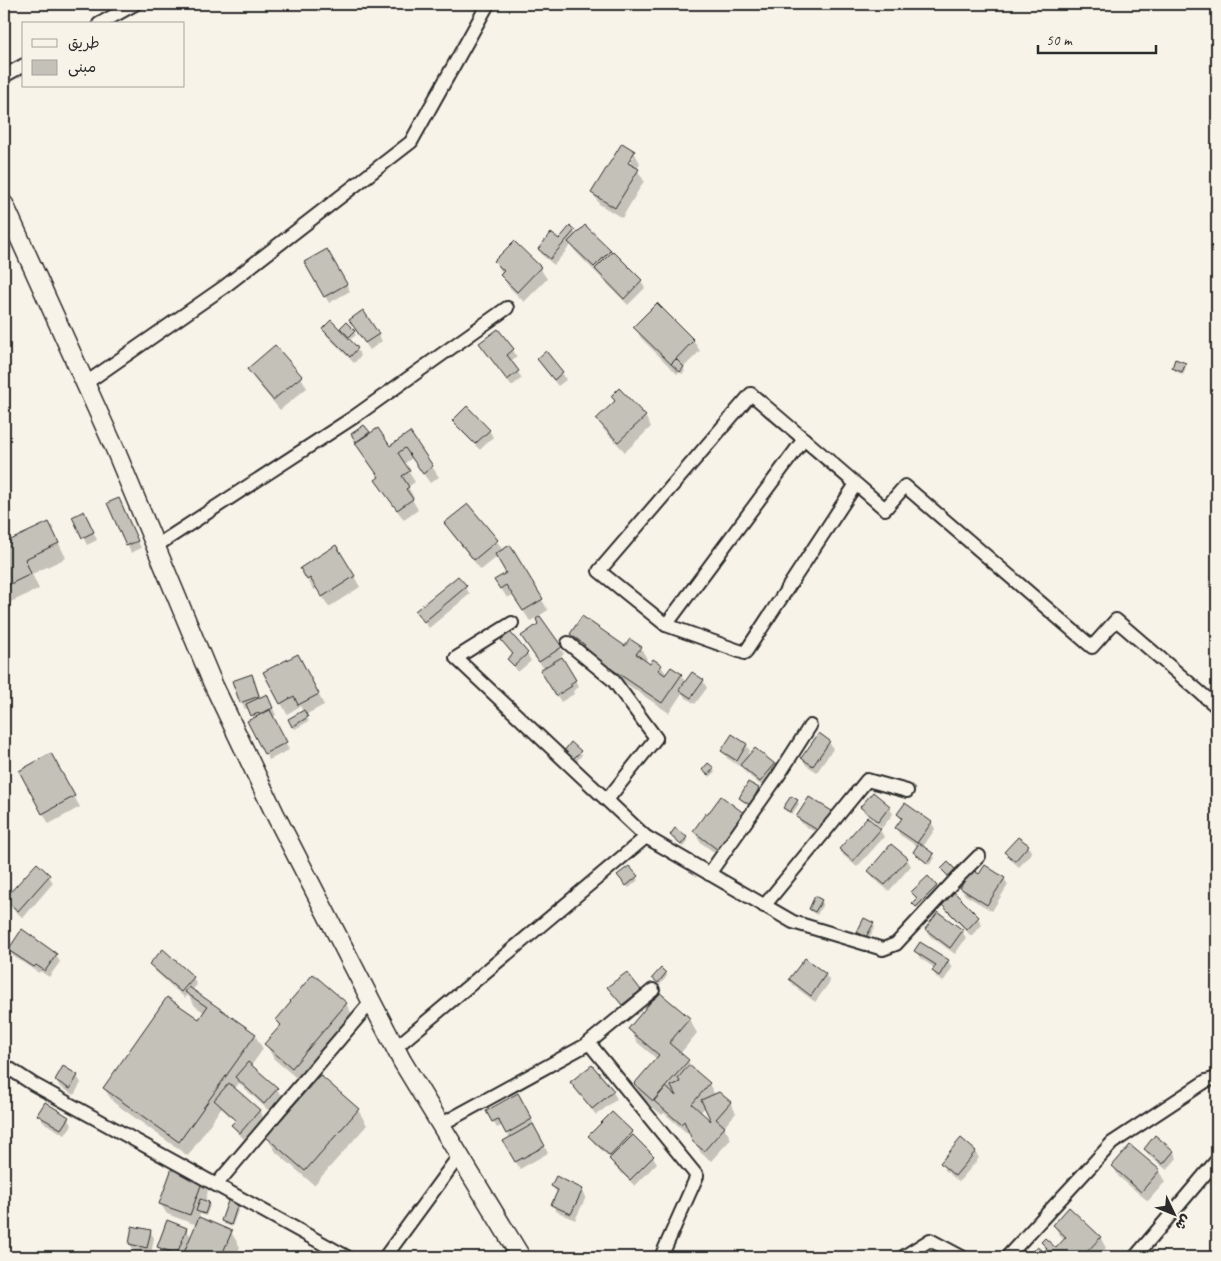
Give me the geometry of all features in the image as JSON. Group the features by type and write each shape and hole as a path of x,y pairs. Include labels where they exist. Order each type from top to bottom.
{"street":[{"path":"103,22 135,4"},
{"path":"86,383 224,287 411,142 488,4"},
{"path":"4,76 22,66"},
{"path":"4,204 116,449 221,701 275,814 402,1061 521,1257"},
{"path":"156,546 354,417 506,308"},
{"path":"856,484 745,653 666,625 599,571 751,394 804,439 885,509 905,486 1092,648 1116,620 1217,707"},
{"path":"666,625 804,439"},
{"path":"512,623 456,658 646,837 793,922 882,949 896,944 979,856"},
{"path":"568,643 613,680 656,738 607,800"},
{"path":"710,874 810,726"},
{"path":"764,906 867,780 907,791"},
{"path":"395,1048 646,837"},
{"path":"440,1125 586,1045 653,990"},
{"path":"216,1185 371,1002"},
{"path":"593,1048 697,1176 661,1257"},
{"path":"4,1066 33,1084 347,1257"},
{"path":"1007,1257 1112,1142 1206,1082 1217,1078"},
{"path":"385,1257 459,1156"},
{"path":"1135,1257 1217,1160"},
{"path":"902,1257 930,1240 962,1257"}],"building":[{"path":"622,143 635,151 628,163 639,169 615,208 591,193"},
{"path":"585,225 611,250 594,267 568,242"},
{"path":"570,226 575,230 550,259 538,249 551,233 559,239"},
{"path":"514,241 541,267 517,292 500,275 504,271 494,261"},
{"path":"327,249 347,284 324,297 304,262"},
{"path":"613,251 642,280 624,299 595,269"},
{"path":"657,303 694,340 671,364 633,327"},
{"path":"363,310 379,334 365,343 349,320"},
{"path":"331,320 358,348 350,357 322,329"},
{"path":"346,322 355,331 349,337 340,328"},
{"path":"498,329 514,349 507,355 519,371 507,380 479,343"},
{"path":"275,345 302,376 273,400 247,369"},
{"path":"546,351 563,372 554,380 537,359"},
{"path":"676,359 684,367 680,372 671,364"},
{"path":"1175,359 1186,363 1182,372 1172,368"},
{"path":"619,388 646,416 618,442 596,419 615,401 611,396"},
{"path":"467,406 490,430 475,444 452,421"},
{"path":"364,425 370,432 356,442 351,434"},
{"path":"378,428 390,446 410,432 433,466 423,474 405,448 398,453 410,471 402,476 409,487 406,489 413,499 397,510 375,480 379,477 355,443"},
{"path":"119,498 138,541 126,546 107,503"},
{"path":"468,504 498,540 474,560 444,523"},
{"path":"84,511 94,532 82,538 72,517"},
{"path":"49,522 59,543 25,559 31,574 4,587 4,543"},
{"path":"336,545 355,576 322,597 310,578 307,580 300,568"},
{"path":"510,545 543,599 523,611 506,585 500,589 494,580 506,573 495,554"},
{"path":"458,576 467,586 424,622 415,611"},
{"path":"540,616 562,647 539,662 521,636 538,624 536,619"},
{"path":"582,616 625,646 630,639 642,647 636,654 650,664 653,659 662,665 658,670 665,675 671,667 682,674 662,703 582,649 585,645 570,634"},
{"path":"510,632 528,653 514,666 507,659 513,654 501,640"},
{"path":"298,654 319,694 298,705 294,696 280,704 263,672"},
{"path":"562,657 576,680 570,684 572,686 556,696 540,670"},
{"path":"692,672 704,680 691,698 679,690"},
{"path":"252,674 259,696 240,703 232,681"},
{"path":"267,694 273,708 251,716 246,704"},
{"path":"270,710 287,742 264,754 247,721"},
{"path":"304,710 308,717 292,727 288,719"},
{"path":"819,733 830,741 813,766 801,758"},
{"path":"732,734 747,744 737,761 721,751"},
{"path":"571,742 581,751 573,759 564,751"},
{"path":"755,748 775,764 760,782 740,765"},
{"path":"51,753 75,796 42,814 19,771"},
{"path":"708,763 714,768 708,775 702,770"},
{"path":"748,782 759,788 750,805 739,798"},
{"path":"873,792 890,806 878,822 860,807"},
{"path":"721,796 745,814 718,850 693,831"},
{"path":"791,796 798,800 790,812 783,808"},
{"path":"809,797 832,811 819,831 796,817"},
{"path":"905,803 932,822 917,843 895,828 902,818 897,814"},
{"path":"867,817 881,829 853,861 839,849"},
{"path":"675,828 687,837 681,845 670,835"},
{"path":"1018,837 1029,845 1015,861 1004,852"},
{"path":"919,843 934,854 927,863 913,852"},
{"path":"891,844 908,858 885,885 868,871"},
{"path":"948,862 956,870 949,877 941,869"},
{"path":"37,863 50,875 18,911 4,899"},
{"path":"985,865 1005,878 987,905 960,888 972,869 979,874"},
{"path":"629,866 638,876 626,886 617,875"},
{"path":"928,876 937,886 916,907 912,903 917,898 911,892"},
{"path":"953,891 979,917 967,930 940,903"},
{"path":"815,896 822,900 815,912 809,909"},
{"path":"938,912 963,930 950,948 925,929"},
{"path":"864,918 874,923 866,937 857,932"},
{"path":"22,929 57,954 45,971 36,965 34,967 8,950"},
{"path":"920,942 949,960 939,976 932,971 936,965 914,951"},
{"path":"163,949 194,977 181,992 149,964"},
{"path":"805,958 826,974 811,996 789,979"},
{"path":"661,968 666,973 658,983 652,978"},
{"path":"627,972 641,990 622,1005 607,987"},
{"path":"313,974 347,1003 292,1068 264,1044 281,1025 276,1020"},
{"path":"189,987 256,1034 179,1142 103,1088 167,997 199,1019 207,1007 185,992"},
{"path":"659,992 690,1018 669,1043 689,1060 653,1101 634,1084 659,1055 628,1029"},
{"path":"248,1062 278,1088 264,1104 235,1077"},
{"path":"592,1065 614,1091 592,1109 570,1082"},
{"path":"689,1065 710,1083 692,1104 711,1121 701,1100 719,1092 731,1102 716,1119 725,1127 704,1151 693,1142 684,1121 681,1124 654,1101 666,1087 676,1096 671,1086 680,1082 678,1078"},
{"path":"63,1066 78,1075 70,1089 55,1080"},
{"path":"320,1075 359,1109 305,1171 266,1137"},
{"path":"229,1083 260,1110 240,1133 231,1125 236,1120 214,1100"},
{"path":"518,1093 532,1119 506,1134 498,1119 492,1122 486,1111"},
{"path":"45,1102 69,1117 61,1129 37,1115"},
{"path":"612,1112 633,1132 610,1156 588,1136"},
{"path":"533,1124 545,1146 515,1162 503,1141"},
{"path":"633,1135 654,1156 630,1180 609,1159"},
{"path":"1155,1135 1174,1151 1163,1164 1144,1149"},
{"path":"961,1138 976,1151 955,1176 940,1163"},
{"path":"1130,1145 1160,1170 1141,1192 1112,1166"},
{"path":"172,1168 203,1180 190,1215 159,1204"},
{"path":"556,1176 583,1189 571,1214 551,1205 558,1190 551,1186"},
{"path":"229,1198 239,1201 231,1225 221,1221"},
{"path":"200,1199 209,1202 205,1214 196,1211"},
{"path":"1069,1207 1101,1237 1082,1257 1034,1257 1031,1254 1037,1247 1044,1252 1047,1248 1041,1242 1045,1238 1056,1248 1066,1237 1053,1225"},
{"path":"199,1217 232,1231 221,1257 182,1257"},
{"path":"167,1220 187,1228 177,1254 157,1247"},
{"path":"132,1226 151,1230 147,1248 129,1244"}]}
